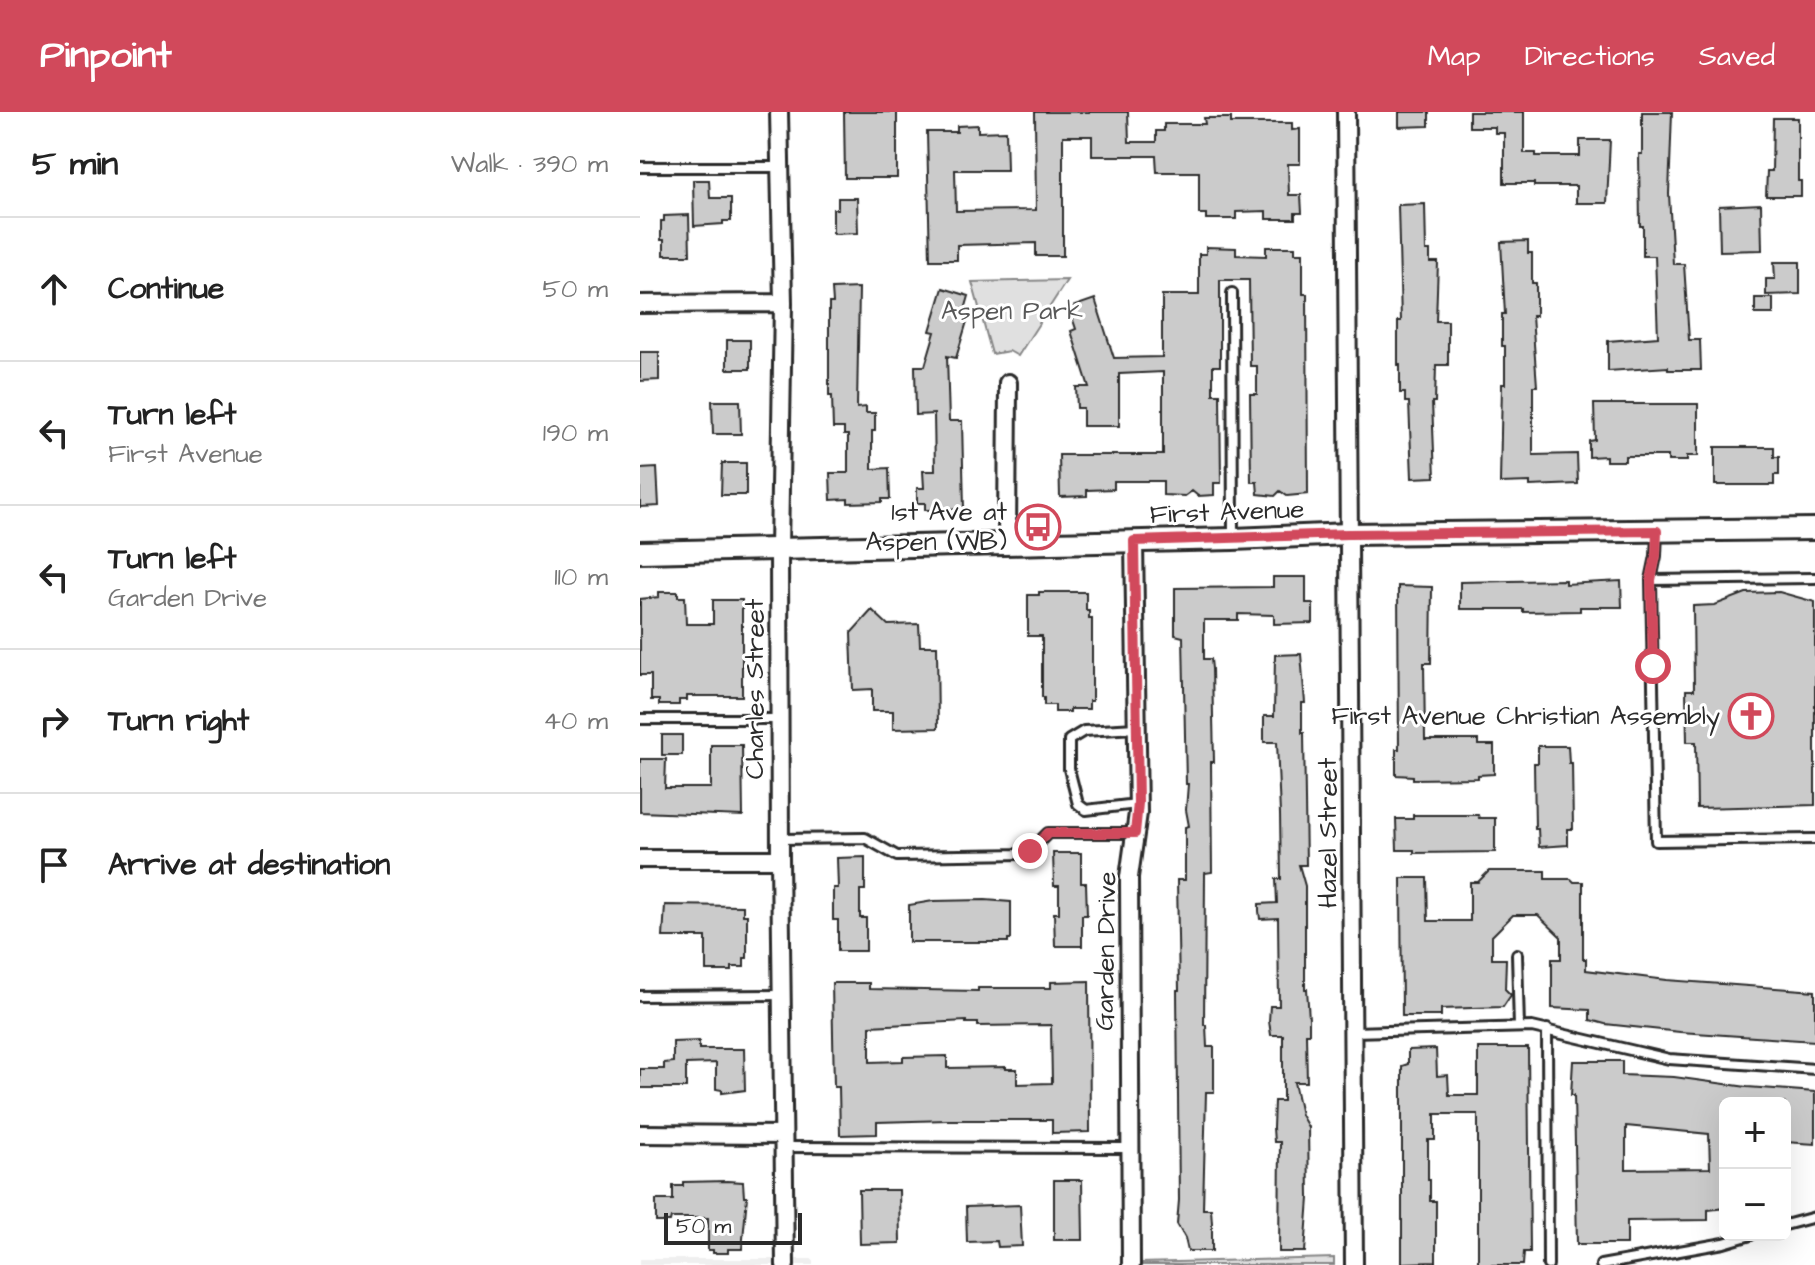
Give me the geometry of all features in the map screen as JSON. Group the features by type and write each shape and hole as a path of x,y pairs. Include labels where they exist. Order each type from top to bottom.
{"street":[{"name":"Charles Street","path":"779,112 783,303 779,719 785,1265"},
{"name":"Hazel Street","path":"1346,112 1354,1265"},
{"path":"640,304 783,303"},
{"path":"1007,543 1008,383"},
{"name":"First Avenue","path":"640,552 1348,534 1815,529"},
{"name":"Garden Drive","path":"1131,1265 1129,877 1138,803 1134,541"},
{"path":"640,859 780,859"},
{"path":"640,1134 782,1141"}],"lane":[{"path":"640,167 780,167"},
{"path":"1232,293 1233,539"},
{"path":"1657,531 1651,580 1656,841 1815,839"},
{"path":"1651,580 1815,578"},
{"path":"640,719 779,719"},
{"path":"1136,728 1084,731 1069,740 1069,769 1078,804 1086,810 1138,803"},
{"path":"780,839 865,838 897,856 1024,854 1048,833 1135,833"},
{"path":"1517,954 1519,1027"},
{"path":"640,996 782,995"},
{"path":"1352,1032 1519,1027 1547,1029 1669,1059 1815,1069"},
{"path":"1547,1029 1548,1265"},
{"path":"782,1141 1129,1148"},
{"path":"1791,1223 1815,1217"},
{"path":"1601,1265 1731,1241"}],"shaded area":[{"path":"640,1259 813,1259 813,1265 640,1265"}],"green space":[{"name":"Aspen Park","path":"1067,280 1018,356 1009,351 992,354 972,282"},
{"path":"1334,1258 1334,1265 1140,1265 1140,1263"}],"building":[{"path":"844,112 897,112 897,178 845,178"},
{"path":"1035,112 1128,112 1129,142 1156,142 1156,131 1164,131 1164,124 1205,124 1204,118 1231,118 1231,123 1292,123 1292,130 1300,129 1300,164 1288,164 1289,195 1301,195 1302,213 1295,213 1295,219 1266,219 1266,211 1236,212 1236,219 1206,219 1206,214 1199,214 1199,172 1157,172 1156,156 1092,156 1092,136 1063,136 1063,256 1036,256 1036,243 957,245 957,260 930,260 927,132 957,132 957,126 978,125 978,132 1006,131 1007,170 955,170 956,211 1036,210"},
{"path":"1399,112 1429,112 1429,126 1399,127"},
{"path":"1469,112 1524,112 1524,153 1536,153 1536,156 1580,156 1580,140 1610,140 1607,203 1576,203 1576,186 1504,183 1504,133 1495,133 1495,127 1469,127"},
{"path":"1642,112 1672,112 1669,194 1673,264 1684,264 1689,340 1700,340 1701,370 1668,370 1668,367 1608,371 1608,341 1658,337 1655,256 1643,256 1643,226 1640,226"},
{"path":"1773,118 1798,118 1798,181 1801,181 1801,196 1766,196 1767,171 1772,171"},
{"path":"693,180 709,180 710,198 731,198 731,221 694,226"},
{"path":"838,198 857,198 858,233 833,234 833,209 838,209"},
{"path":"1425,204 1426,251 1430,251 1430,262 1438,262 1436,321 1448,321 1448,365 1436,365 1435,402 1432,402 1435,477 1412,478 1409,402 1405,402 1405,393 1400,393 1398,365 1398,321 1401,321 1398,205"},
{"path":"1761,204 1762,250 1720,251 1719,206"},
{"path":"689,215 690,255 664,255 661,221 664,221 664,216"},
{"path":"1528,241 1528,253 1532,253 1532,283 1536,283 1536,316 1532,316 1537,386 1533,386 1533,455 1577,454 1578,484 1530,486 1530,482 1500,483 1502,384 1505,384 1501,242"},
{"path":"1206,247 1236,248 1236,255 1266,256 1266,247 1295,247 1295,253 1303,253 1303,294 1307,294 1308,494 1287,496 1280,491 1275,496 1258,494 1257,482 1251,482 1250,394 1257,394 1257,366 1250,366 1249,280 1220,280 1220,366 1213,366 1213,394 1220,394 1221,483 1214,483 1214,495 1198,496 1192,491 1185,496 1163,495 1163,481 1114,481 1114,489 1087,490 1087,496 1060,497 1059,455 1163,455 1163,372 1119,374 1119,426 1083,426 1083,408 1077,408 1076,387 1089,387 1071,331 1076,329 1069,308 1095,299 1114,358 1162,357 1162,295 1199,295 1199,254 1206,254"},
{"path":"1774,262 1800,262 1800,294 1766,295 1766,279 1775,279"},
{"path":"859,288 857,408 866,407 866,413 875,413 872,469 889,468 890,499 848,503 848,499 831,500 830,473 848,473 848,435 844,435 844,428 833,428 832,396 829,396 829,303 833,303 832,289"},
{"path":"943,288 969,296 963,317 968,318 956,358 947,356 949,421 962,421 964,509 925,510 925,503 917,503 917,488 924,488 923,471 935,471 934,414 916,415 915,366 925,366 935,332 930,331"},
{"path":"1755,298 1773,298 1773,314 1755,314"},
{"path":"727,340 750,340 750,369 727,369"},
{"path":"640,352 659,352 659,380 640,381"},
{"path":"712,401 740,401 741,434 713,434"},
{"path":"1594,404 1698,404 1698,456 1687,456 1687,461 1668,461 1668,456 1625,456 1625,461 1606,461 1606,456 1589,457 1589,441 1595,440"},
{"path":"1715,447 1774,447 1774,457 1779,457 1779,475 1774,475 1774,485 1715,485"},
{"path":"722,463 746,463 746,495 721,495"},
{"path":"657,468 659,506 640,507 640,469"},
{"path":"1273,577 1306,577 1306,603 1313,603 1313,623 1274,624 1274,615 1238,614 1238,620 1204,620 1204,659 1211,659 1212,669 1214,762 1211,762 1212,872 1205,873 1204,1025 1207,1047 1214,1047 1214,1092 1206,1092 1203,1209 1211,1209 1212,1251 1188,1251 1177,1224 1177,880 1185,880 1185,827 1189,826 1186,810 1188,784 1183,637 1175,635 1175,588 1273,587"},
{"path":"1565,580 1565,584 1621,581 1622,607 1523,612 1523,609 1460,609 1460,582"},
{"path":"1398,586 1432,587 1431,663 1424,663 1425,740 1478,740 1478,745 1494,745 1494,774 1478,775 1478,778 1413,779 1413,776 1396,775 1396,749 1399,749"},
{"path":"659,592 678,592 678,597 685,597 686,624 713,624 713,600 742,600 742,696 687,696 687,700 679,700 679,705 659,705 659,700 651,700 651,675 640,675 640,599 659,597"},
{"path":"1039,592 1086,592 1086,610 1092,618 1092,701 1089,701 1089,709 1055,712 1055,705 1044,705 1042,636 1028,636 1028,595 1039,595"},
{"name":"First Avenue Christian Assembly","path":"1779,592 1815,602 1815,805 1697,808 1696,742 1687,742 1686,690 1694,690 1693,606 1715,605 1746,593"},
{"path":"872,610 888,625 919,624 920,646 937,646 938,728 893,729 893,711 872,711 872,689 853,690 851,633"},
{"path":"1301,654 1305,703 1302,703 1302,733 1306,865 1299,865 1305,886 1305,989 1309,1034 1306,1034 1307,1082 1294,1082 1301,1115 1308,1127 1309,1198 1305,1252 1279,1252 1280,1142 1274,1142 1273,1128 1274,1101 1283,1101 1283,1035 1271,1035 1269,1021 1270,1006 1279,1006 1278,918 1260,919 1259,904 1277,903 1276,879 1281,879 1280,814 1277,742 1264,742 1264,716 1274,716 1275,655"},
{"path":"662,735 682,735 682,755 662,755"},
{"path":"711,745 742,745 743,816 640,812 640,759 666,759 665,788 711,788"},
{"path":"1538,746 1568,746 1569,763 1572,763 1573,829 1568,829 1568,845 1539,847 1538,829 1535,829 1534,763 1538,763"},
{"path":"1413,815 1495,818 1495,852 1414,853 1414,850 1397,850 1396,819 1413,819"},
{"path":"1053,853 1081,853 1081,883 1086,883 1087,915 1082,915 1082,946 1055,946 1054,913 1059,913 1059,886 1054,886"},
{"path":"865,857 865,890 860,890 860,918 866,918 866,951 838,951 838,920 833,920 833,888 838,888 837,858"},
{"path":"1489,871 1545,871 1545,879 1583,882 1583,959 1586,959 1586,970 1667,980 1815,991 1815,1041 1605,1024 1590,1020 1590,1010 1552,1008 1552,959 1561,959 1561,937 1538,915 1513,915 1492,936 1492,959 1506,959 1505,989 1511,995 1503,1007 1441,1009 1441,1016 1402,1016 1401,878 1427,878 1428,921 1470,921 1470,882 1478,882"},
{"path":"933,901 1011,902 1011,939 1008,942 909,942 909,905"},
{"path":"665,905 743,906 743,915 747,915 747,958 744,958 744,967 732,967 732,971 706,971 706,937 663,937"},
{"path":"1089,981 1090,1132 1052,1133 1052,1120 948,1120 877,1122 877,1134 840,1135 839,1087 834,1087 832,983 869,983 869,989 978,991 978,988 1051,988 1051,982","holes":["978,1023 978,1026 1051,1025 1052,1083 1017,1084 1017,1069 1006,1067 947,1068 947,1056 903,1057 903,1061 870,1062 870,1026"]},
{"path":"699,1041 699,1049 744,1049 745,1090 722,1093 722,1090 716,1089 716,1063 686,1064 686,1088 640,1088 640,1069 664,1069 664,1063 673,1062 673,1042"},
{"path":"1478,1048 1528,1048 1530,1252 1524,1252 1523,1265 1478,1265 1478,1114 1435,1114 1435,1140 1428,1140 1428,1180 1430,1201 1436,1201 1436,1262 1402,1263 1402,1066 1408,1064 1408,1050 1436,1049 1437,1076 1448,1075 1449,1095 1478,1095"},
{"path":"1573,1061 1622,1061 1622,1075 1674,1077 1815,1092 1815,1144 1791,1142 1791,1097 1719,1097 1719,1209 1708,1210 1708,1220 1627,1221 1627,1244 1577,1244 1574,1095 1571,1095","holes":["1626,1126 1709,1134 1710,1168 1626,1169"]},
{"path":"1054,1180 1082,1180 1083,1240 1054,1240"},
{"path":"683,1182 743,1182 744,1197 747,1197 742,1249 728,1249 728,1253 708,1250 708,1218 671,1218 670,1222 656,1222 656,1200 673,1200 673,1186 683,1186"},
{"path":"859,1190 899,1190 900,1243 860,1244"},
{"path":"1020,1205 1022,1246 998,1247 997,1241 967,1242 966,1207"}],"place":[{"name":"1st Ave at Aspen (WB)","path":"1038,527"},
{"name":"First Avenue Christian Assembly","path":"1751,716"}],"route":[{"path":"1030,851 1048,833 1135,833 1138,803 1134,541 1348,534 1657,531 1651,580 1653,666"}]}
